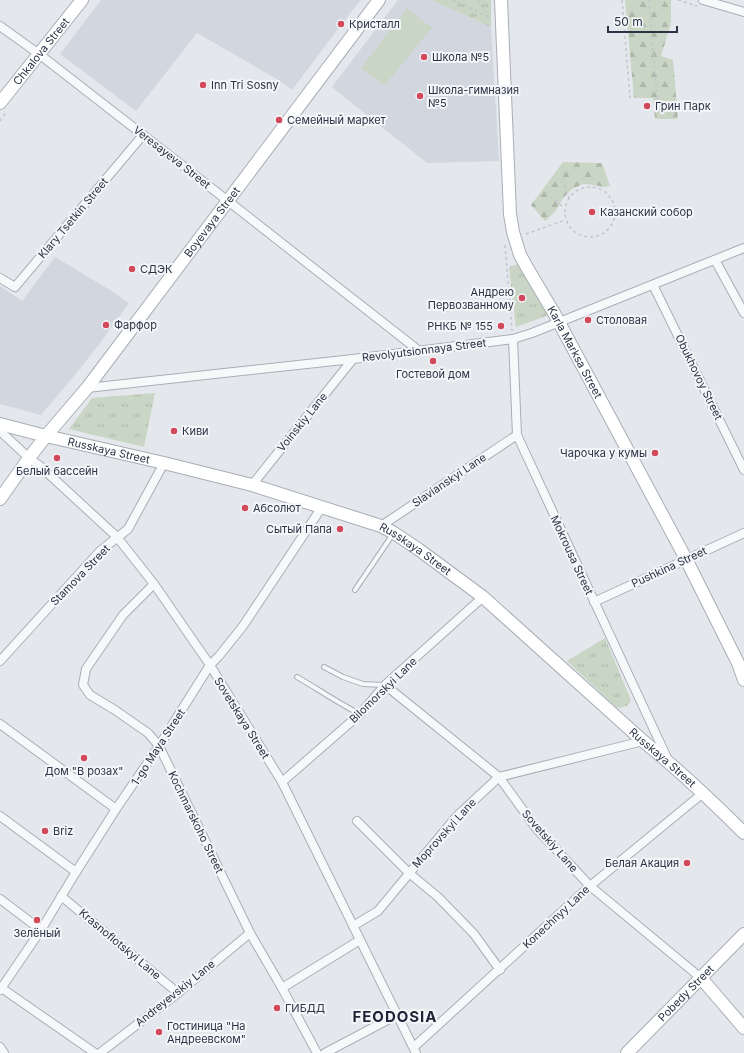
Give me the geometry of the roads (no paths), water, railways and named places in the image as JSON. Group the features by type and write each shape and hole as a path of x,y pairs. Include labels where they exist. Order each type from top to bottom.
{"main road":[{"name":"Chkalova Street","path":"0,103 82,0"},
{"name":"Boyevaya Street","path":"0,499 46,436 87,388 379,0"},
{"name":"Karla Marksa Street","path":"501,0 510,214 514,238 520,255 559,322 686,559 741,665 744,680"},
{"name":"Russkaya Street","path":"0,424 252,485 381,526 394,533 483,597 643,741 669,762 744,833"},
{"name":"Pobedy Street","path":"627,1053 744,934"},
{"path":"698,981 744,1028"}],"street":[{"path":"703,0 744,12"},
{"name":"Veresayeva Street","path":"0,26 39,54 418,350"},
{"name":"Klary Tsetkin Street","path":"0,278 15,287 143,135"},
{"name":"Revolyutsionnaya Street","path":"87,388 353,359 513,339 532,333 744,248"},
{"path":"715,260 744,313"},
{"name":"Obukhovoy Street","path":"653,285 744,470"},
{"name":"Mokrousa Street","path":"513,339 517,435 669,762"},
{"name":"Voinskiy Lane","path":"252,485 353,359"},
{"name":"Sovetskaya Street","path":"0,431 117,537 154,584 210,665 282,782 415,1050"},
{"name":"Slavianskyi Lane","path":"381,526 517,435"},
{"name":"Stamova Street","path":"0,661 100,551 128,529 164,463"},
{"name":"1-go Maya Street","path":"1,988 41,930 116,809 159,746 210,665 243,626 322,507"},
{"name":"Pushkina Street","path":"594,602 744,533"},
{"name":"Kochmarskoho Street","path":"154,584 124,615 86,670 83,685 90,695 148,733 159,746 250,933 317,1053"},
{"name":"Bilomorskyi Lane","path":"282,782 360,714 385,685 483,597"},
{"name":"Sovetskiy Lane","path":"385,685 499,777 536,828 590,886 698,981"},
{"path":"0,724 116,809"},
{"name":"Moprovskyi Lane","path":"353,926 378,911 456,817 499,777 643,741"},
{"name":"Konechnyy Lane","path":"415,1050 590,886 703,793"},
{"path":"0,816 76,872"},
{"path":"357,821 409,873 438,897 474,934 500,970"},
{"name":"Krasnoflotskyi Lane","path":"61,896 178,992"},
{"path":"0,899 41,930"},
{"name":"Andreyevskiy Lane","path":"100,1053 250,933"},
{"path":"282,988 360,940"},
{"path":"1,988 95,1053"},
{"path":"325,1053 397,1014"},
{"path":"0,1047 4,1053"}],"lane":[{"path":"355,590 394,533"},
{"path":"324,667 343,677 363,684 385,685"},
{"path":"297,677 360,714"}],"place":[{"name":"Кристалл","path":"341,24"},
{"name":"Школа №5","path":"424,57"},
{"name":"Inn Tri Sosny","path":"203,85"},
{"name":"Школа-гимназия №5","path":"420,96"},
{"name":"Грин Парк","path":"647,106"},
{"name":"Семейный маркет","path":"279,120"},
{"name":"Казанский собор","path":"592,212"},
{"name":"СДЭК","path":"132,269"},
{"name":"Андрею Первозванному","path":"522,298"},
{"name":"Столовая","path":"588,320"},
{"name":"Фарфор","path":"106,325"},
{"name":"РНКБ № 155","path":"501,326"},
{"name":"Гостевой дом","path":"433,361"},
{"name":"Киви","path":"174,431"},
{"name":"Чарочка у кумы","path":"655,453"},
{"name":"Белый баcсейн","path":"57,458"},
{"name":"Абсолют","path":"245,508"},
{"name":"Сытый Папа","path":"340,529"},
{"name":"Дом \"В розах\"","path":"84,758"},
{"name":"Briz","path":"45,831"},
{"name":"Белая Акация","path":"687,863"},
{"name":"Зелёный","path":"37,920"},
{"name":"ГИБДД","path":"277,1008"},
{"name":"Гостиница \"На Андреевском\"","path":"159,1032"}],"district":[{"name":"FEODOSIA","path":"395,1017"}]}
